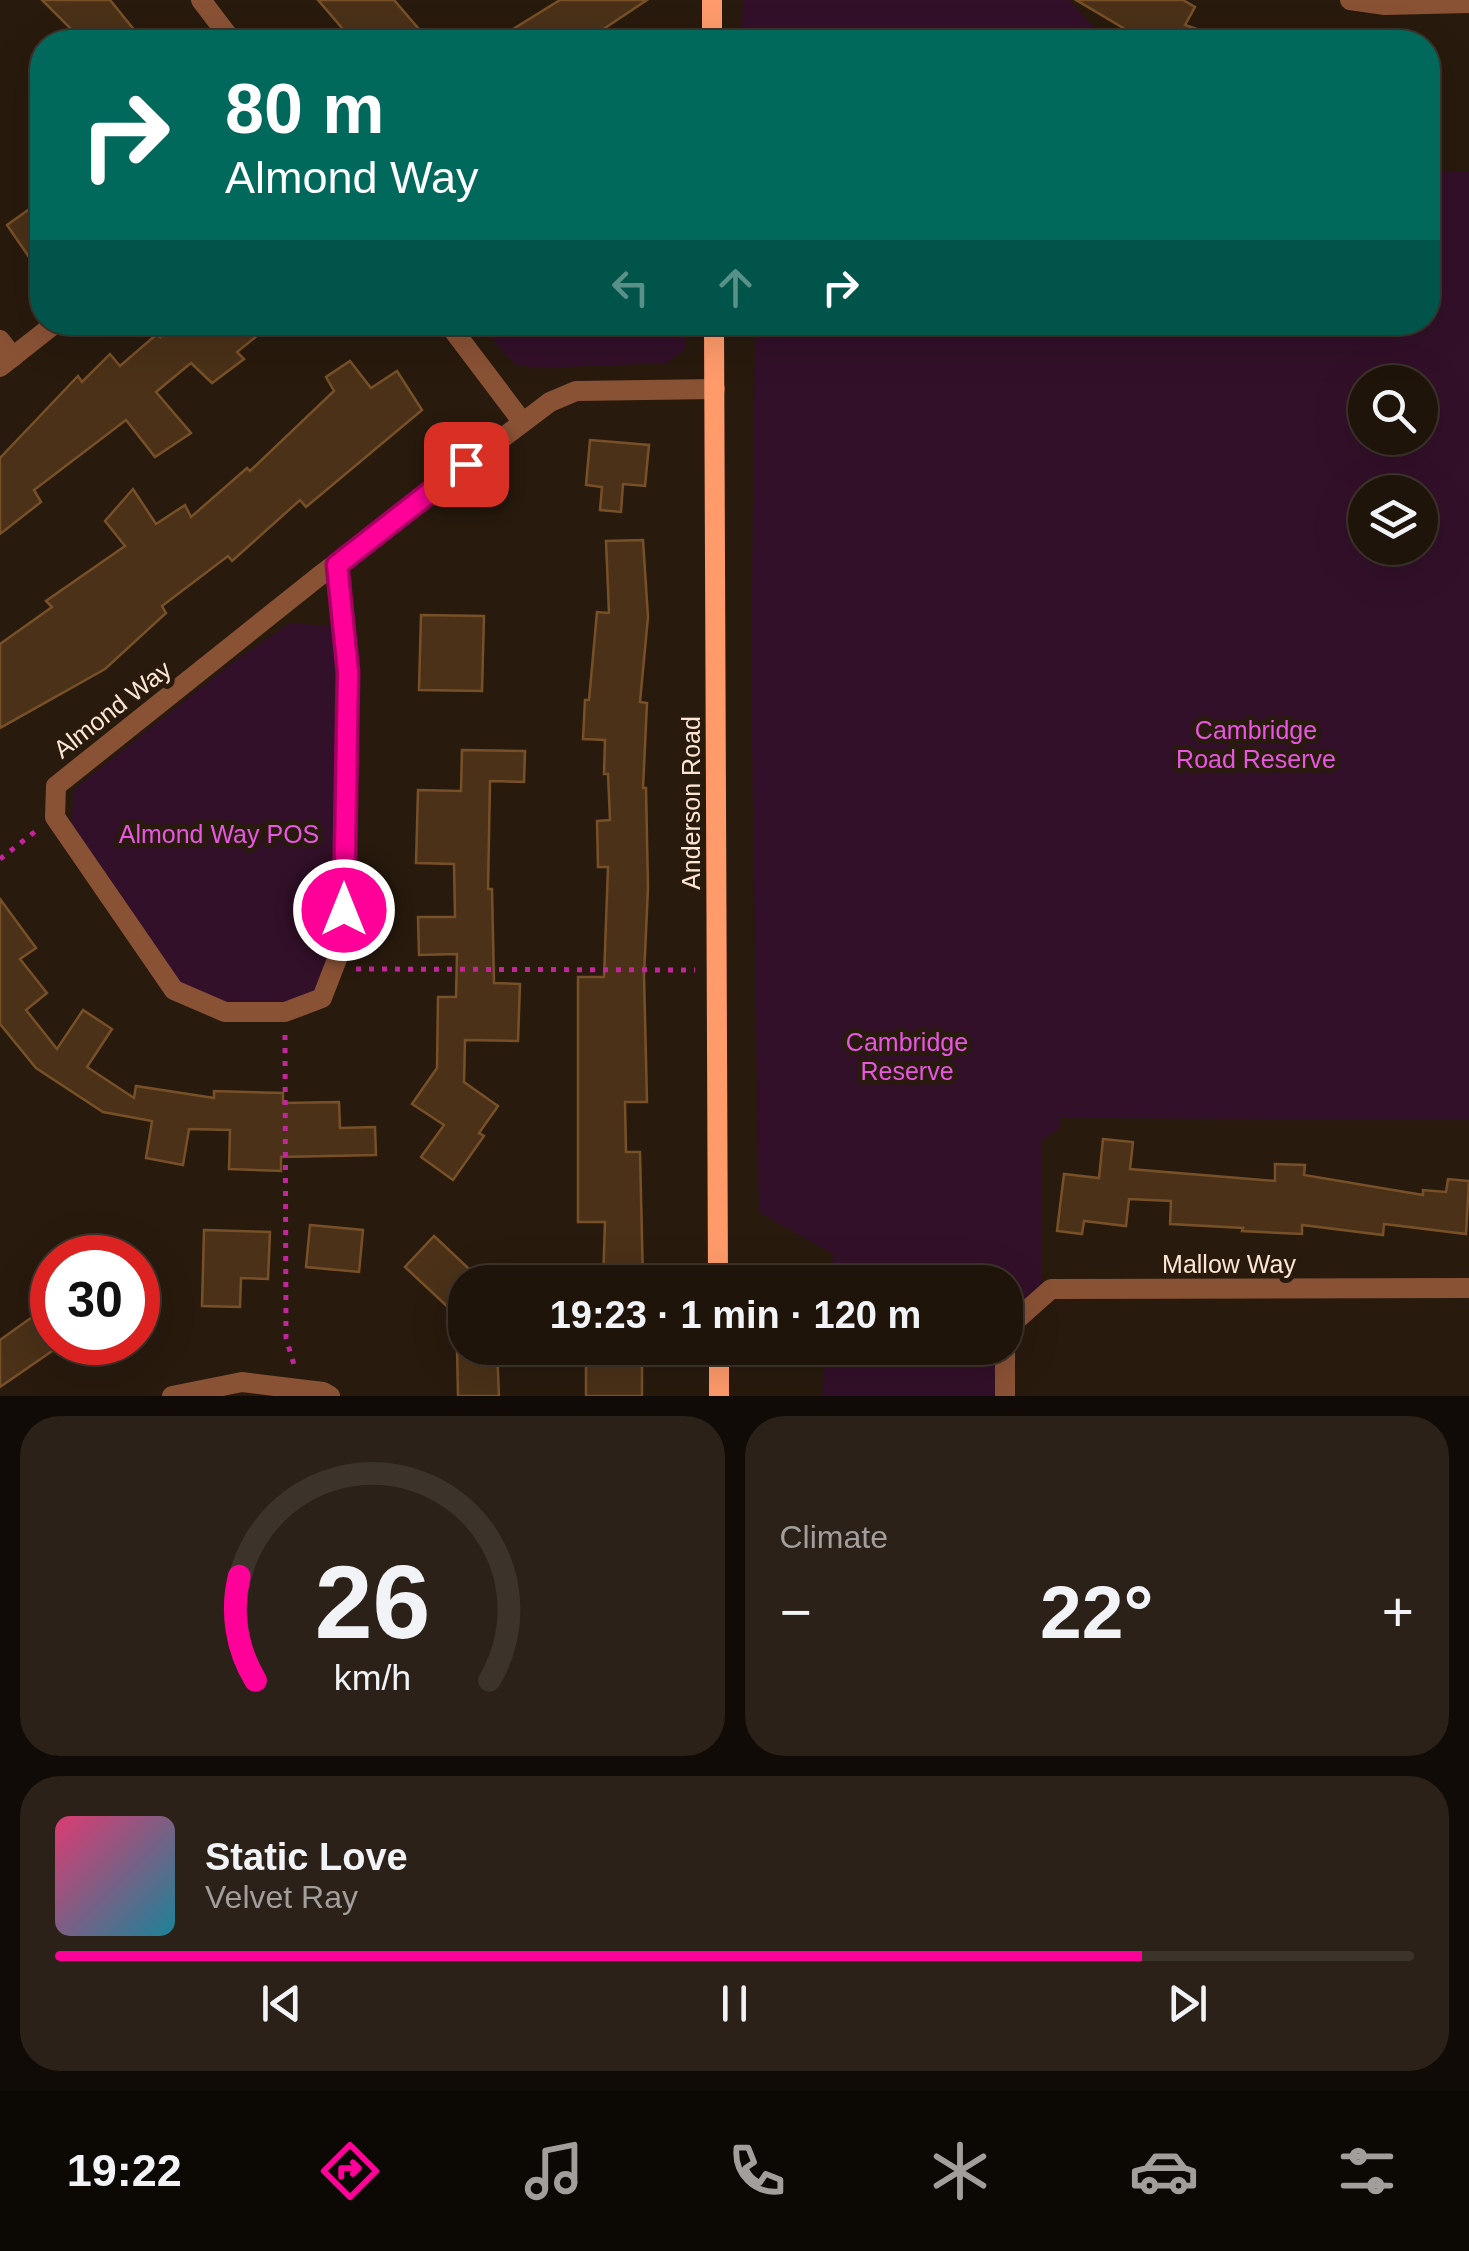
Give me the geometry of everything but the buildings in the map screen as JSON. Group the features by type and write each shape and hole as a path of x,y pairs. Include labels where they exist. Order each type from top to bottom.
{"street":[{"path":"201,0 224,30"},
{"path":"712,0 712,30"},
{"path":"1350,0 1385,5 1469,2"},
{"path":"4,355 36,335"},
{"path":"457,335 522,420"},
{"name":"Anderson Road","path":"714,335 718,1265"},
{"name":"Almond Way","path":"55,817 56,786 79,765 522,420 576,391 715,388"},
{"path":"55,817 174,990 225,1012 285,1012 322,998 344,941 348,672 337,565"},
{"name":"Mallow Way","path":"1023,1314 1051,1289 1469,1288"},
{"path":"718,1365 719,1396"},
{"path":"1005,1365 1005,1396"},
{"path":"172,1396 242,1382 330,1396"}],"path":[{"path":"0,859 55,817"},
{"path":"333,969 696,970"},
{"path":"285,1012 286,1338 302,1389"}],"green space":[{"path":"743,0 1069,0 1096,30 742,30"},
{"path":"1440,172 1469,172 1469,1120 1060,1118 1059,1128 1042,1141 1042,1287 1023,1303 1023,1265 832,1265 833,1254 759,1212 751,677 755,335 1440,335"},
{"path":"489,335 685,335 685,349 667,363 537,368 514,364"},
{"name":"Almond Way POS","path":"290,623 332,626 344,640 344,941 322,998 225,1012 174,990 70,829 75,788 232,663"},
{"path":"825,1365 995,1365 995,1396 822,1396"}],"route":[{"path":"344,910 348,672 337,565 466,464"}],"park label":[{"name":"Cambridge Road Reserve","path":"1256,744"},
{"name":"Cambridge Reserve","path":"907,1056"}]}
